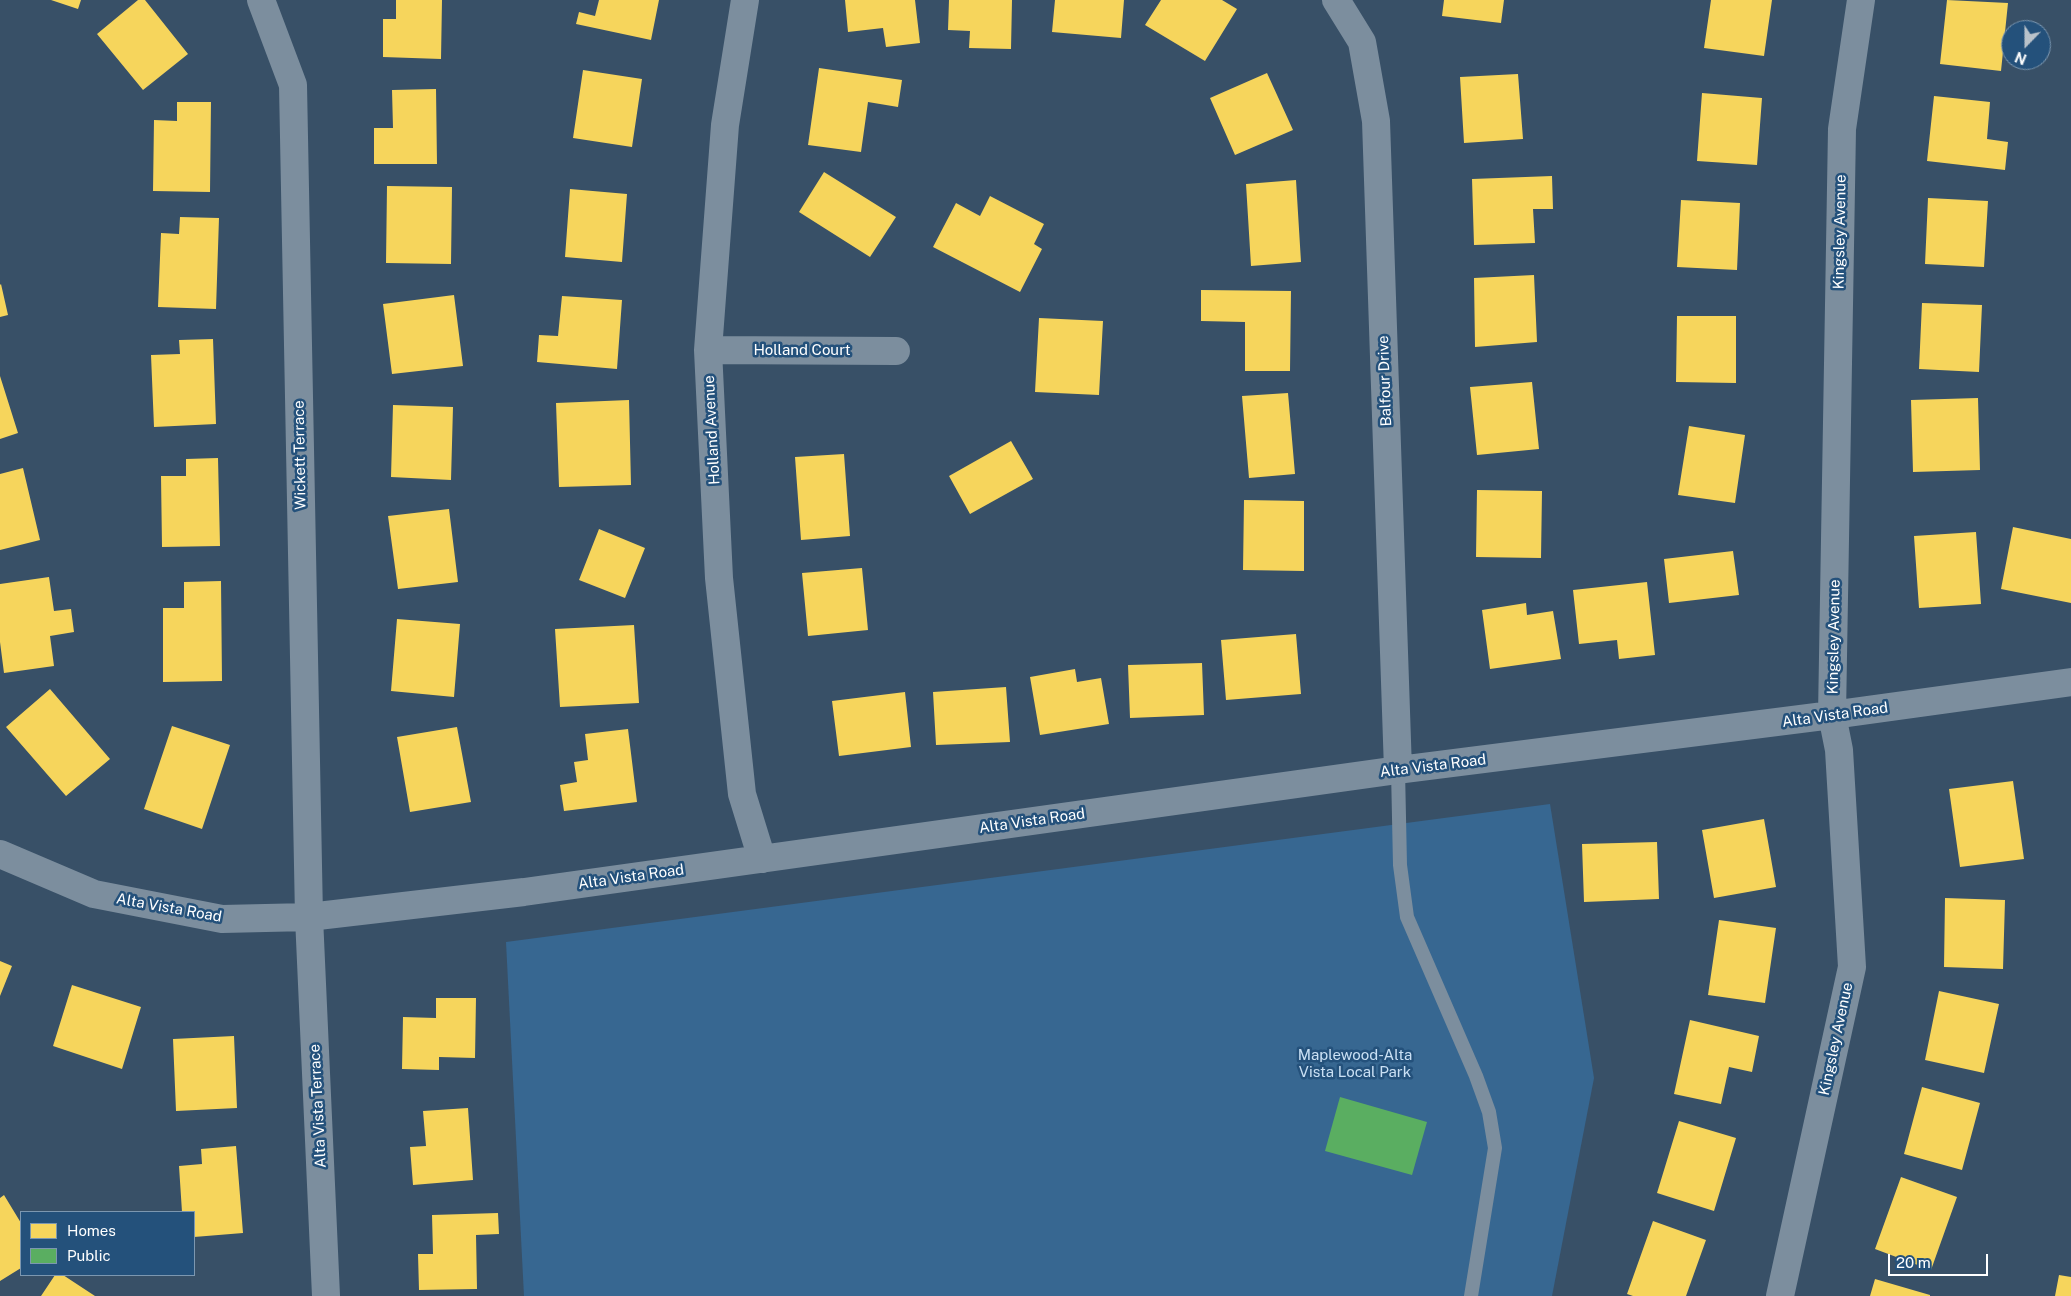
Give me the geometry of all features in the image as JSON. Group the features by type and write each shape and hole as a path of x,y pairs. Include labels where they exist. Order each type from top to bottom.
{"street":[{"name":"Wickett Terrace","path":"260,0 293,84 309,917"},
{"name":"Holland Avenue","path":"745,0 725,124 708,350 719,578 742,794 762,859"},
{"name":"Balfour Drive","path":"1336,0 1362,42 1376,121 1398,770"},
{"name":"Kingsley Avenue","path":"1780,1296 1852,967 1839,750 1832,715 1842,129 1861,0"},
{"name":"Holland Court","path":"708,350 896,351"},
{"name":"Alta Vista Road","path":"0,854 103,896 222,919 309,917 524,892 1398,770 1832,715 2071,682"},
{"name":"Alta Vista Terrace","path":"309,917 326,1296"}],"lane":[{"path":"1398,770 1400,866 1407,917 1476,1076 1489,1112 1492,1130 1494,1148 1471,1296"}],"green space":[{"name":"Maplewood-Alta Vista Local Park","path":"1550,804 1594,1078 1552,1296 524,1296 506,942"}],"building: Homes":[{"path":"51,0 81,0 78,9"},
{"path":"138,0 145,0 188,54 143,90 97,34"},
{"path":"396,0 442,0 441,59 383,57 383,19 396,19"},
{"path":"599,0 659,0 651,40 576,24 579,12 595,16"},
{"path":"845,0 915,0 920,43 886,47 883,28 848,32"},
{"path":"949,0 1012,0 1011,49 969,48 970,31 948,30"},
{"path":"1055,0 1124,0 1121,38 1052,32"},
{"path":"1161,0 1222,0 1237,9 1205,61 1145,25"},
{"path":"1444,0 1504,0 1501,23 1442,16"},
{"path":"1711,0 1772,0 1764,56 1704,48"},
{"path":"1947,0 2008,3 2006,20 2001,20 2001,71 1940,64"},
{"path":"819,68 902,80 898,107 868,102 861,152 808,145"},
{"path":"583,70 642,79 632,147 573,138"},
{"path":"1267,73 1293,130 1235,155 1210,98"},
{"path":"1518,74 1523,139 1464,143 1460,77"},
{"path":"436,89 437,164 374,164 374,128 393,128 392,90"},
{"path":"1702,93 1762,98 1757,165 1697,161"},
{"path":"1934,96 1990,102 1987,139 2008,142 2005,170 1927,161"},
{"path":"177,102 211,102 210,192 153,191 154,120 177,121"},
{"path":"824,172 896,217 870,257 799,212"},
{"path":"1552,176 1553,209 1533,209 1535,243 1474,245 1472,179"},
{"path":"1296,180 1301,262 1251,266 1246,184"},
{"path":"387,186 452,187 451,264 386,263"},
{"path":"570,189 627,194 622,262 565,257"},
{"path":"990,196 1044,224 1034,244 1042,249 1020,292 933,247 956,203 980,216"},
{"path":"1928,198 1988,201 1984,267 1925,264"},
{"path":"1681,200 1740,203 1737,270 1677,267"},
{"path":"180,217 219,218 216,309 158,307 161,233 179,234"},
{"path":"1534,275 1537,342 1475,347 1474,278"},
{"path":"0,285 8,315 0,317"},
{"path":"1201,290 1291,291 1290,371 1245,371 1245,322 1201,321"},
{"path":"454,295 463,366 392,374 383,304"},
{"path":"562,296 622,300 617,369 537,362 539,335 558,336"},
{"path":"1922,303 1982,305 1979,372 1919,369"},
{"path":"1677,316 1736,316 1736,383 1676,382"},
{"path":"1039,318 1103,321 1099,395 1035,392"},
{"path":"213,339 216,424 154,427 151,355 180,354 179,340"},
{"path":"0,376 18,433 0,439"},
{"path":"1532,382 1539,449 1477,455 1470,387"},
{"path":"1288,393 1295,474 1249,478 1242,396"},
{"path":"1978,398 1980,470 1913,472 1911,400"},
{"path":"629,400 631,485 559,487 556,403"},
{"path":"393,405 453,407 451,480 391,477"},
{"path":"1689,426 1745,435 1735,503 1678,495"},
{"path":"1011,441 1033,479 970,514 949,476"},
{"path":"844,454 850,536 801,540 795,457"},
{"path":"218,458 220,546 162,547 161,476 186,476 186,459"},
{"path":"23,468 40,540 0,550 0,474"},
{"path":"1477,490 1542,491 1541,558 1476,557"},
{"path":"1244,500 1304,501 1304,571 1243,570"},
{"path":"449,509 458,582 398,589 388,516"},
{"path":"2013,527 2071,539 2071,603 2001,589"},
{"path":"599,529 645,548 625,598 579,580"},
{"path":"1976,532 1981,604 1919,608 1914,536"},
{"path":"1733,551 1739,595 1669,603 1664,559"},
{"path":"862,568 868,630 808,636 802,573"},
{"path":"49,577 54,611 71,609 74,632 50,636 54,666 4,673 0,642 0,584"},
{"path":"221,581 222,681 163,682 163,608 184,608 184,582"},
{"path":"1647,582 1655,655 1619,659 1617,640 1579,644 1573,590"},
{"path":"1526,603 1527,615 1553,611 1561,659 1490,669 1482,610"},
{"path":"397,619 460,624 454,697 391,691"},
{"path":"634,625 639,703 560,707 555,629"},
{"path":"1296,634 1301,694 1226,700 1221,640"},
{"path":"1202,663 1204,715 1130,718 1128,665"},
{"path":"1075,669 1077,682 1101,678 1109,724 1040,735 1030,677"},
{"path":"1006,687 1010,742 936,745 933,692"},
{"path":"50,689 110,759 66,796 6,727"},
{"path":"905,692 911,747 839,756 832,701"},
{"path":"172,726 230,745 202,829 144,809"},
{"path":"457,727 471,802 410,812 397,737"},
{"path":"628,729 637,802 564,811 560,785 577,782 574,762 588,760 585,734"},
{"path":"2013,781 2024,859 1960,867 1949,789"},
{"path":"1764,819 1776,887 1714,898 1702,830"},
{"path":"1657,842 1659,899 1584,902 1582,844"},
{"path":"1945,898 2005,900 2003,969 1944,967"},
{"path":"1719,920 1776,928 1765,1003 1708,995"},
{"path":"0,961 12,966 0,996"},
{"path":"72,985 141,1007 122,1069 53,1046"},
{"path":"1939,991 1999,1004 1984,1073 1925,1060"},
{"path":"436,998 476,998 475,1058 439,1057 439,1070 402,1069 403,1017 436,1018"},
{"path":"1690,1020 1759,1036 1752,1072 1729,1067 1721,1104 1674,1094"},
{"path":"234,1036 237,1108 176,1111 173,1039"},
{"path":"1922,1087 1980,1103 1962,1170 1904,1154"},
{"path":"468,1108 473,1180 413,1185 410,1147 426,1146 423,1111"},
{"path":"1679,1121 1736,1138 1714,1211 1657,1193"},
{"path":"236,1146 243,1233 195,1237 195,1211 182,1211 179,1166 202,1164 201,1149"},
{"path":"1901,1177 1957,1197 1931,1270 1875,1249"},
{"path":"4,1195 20,1221 20,1269 0,1281 0,1198"},
{"path":"498,1213 499,1234 476,1235 477,1289 419,1290 418,1254 433,1254 432,1215"},
{"path":"1653,1221 1706,1240 1686,1296 1633,1296 1627,1294"},
{"path":"2059,1275 2071,1277 2071,1296 2055,1296"},
{"path":"54,1276 65,1276 95,1296 41,1296"},
{"path":"1875,1279 1930,1295 1930,1296 1870,1296"}],"building: Public":[{"path":"1340,1097 1427,1122 1412,1175 1325,1151"}]}
